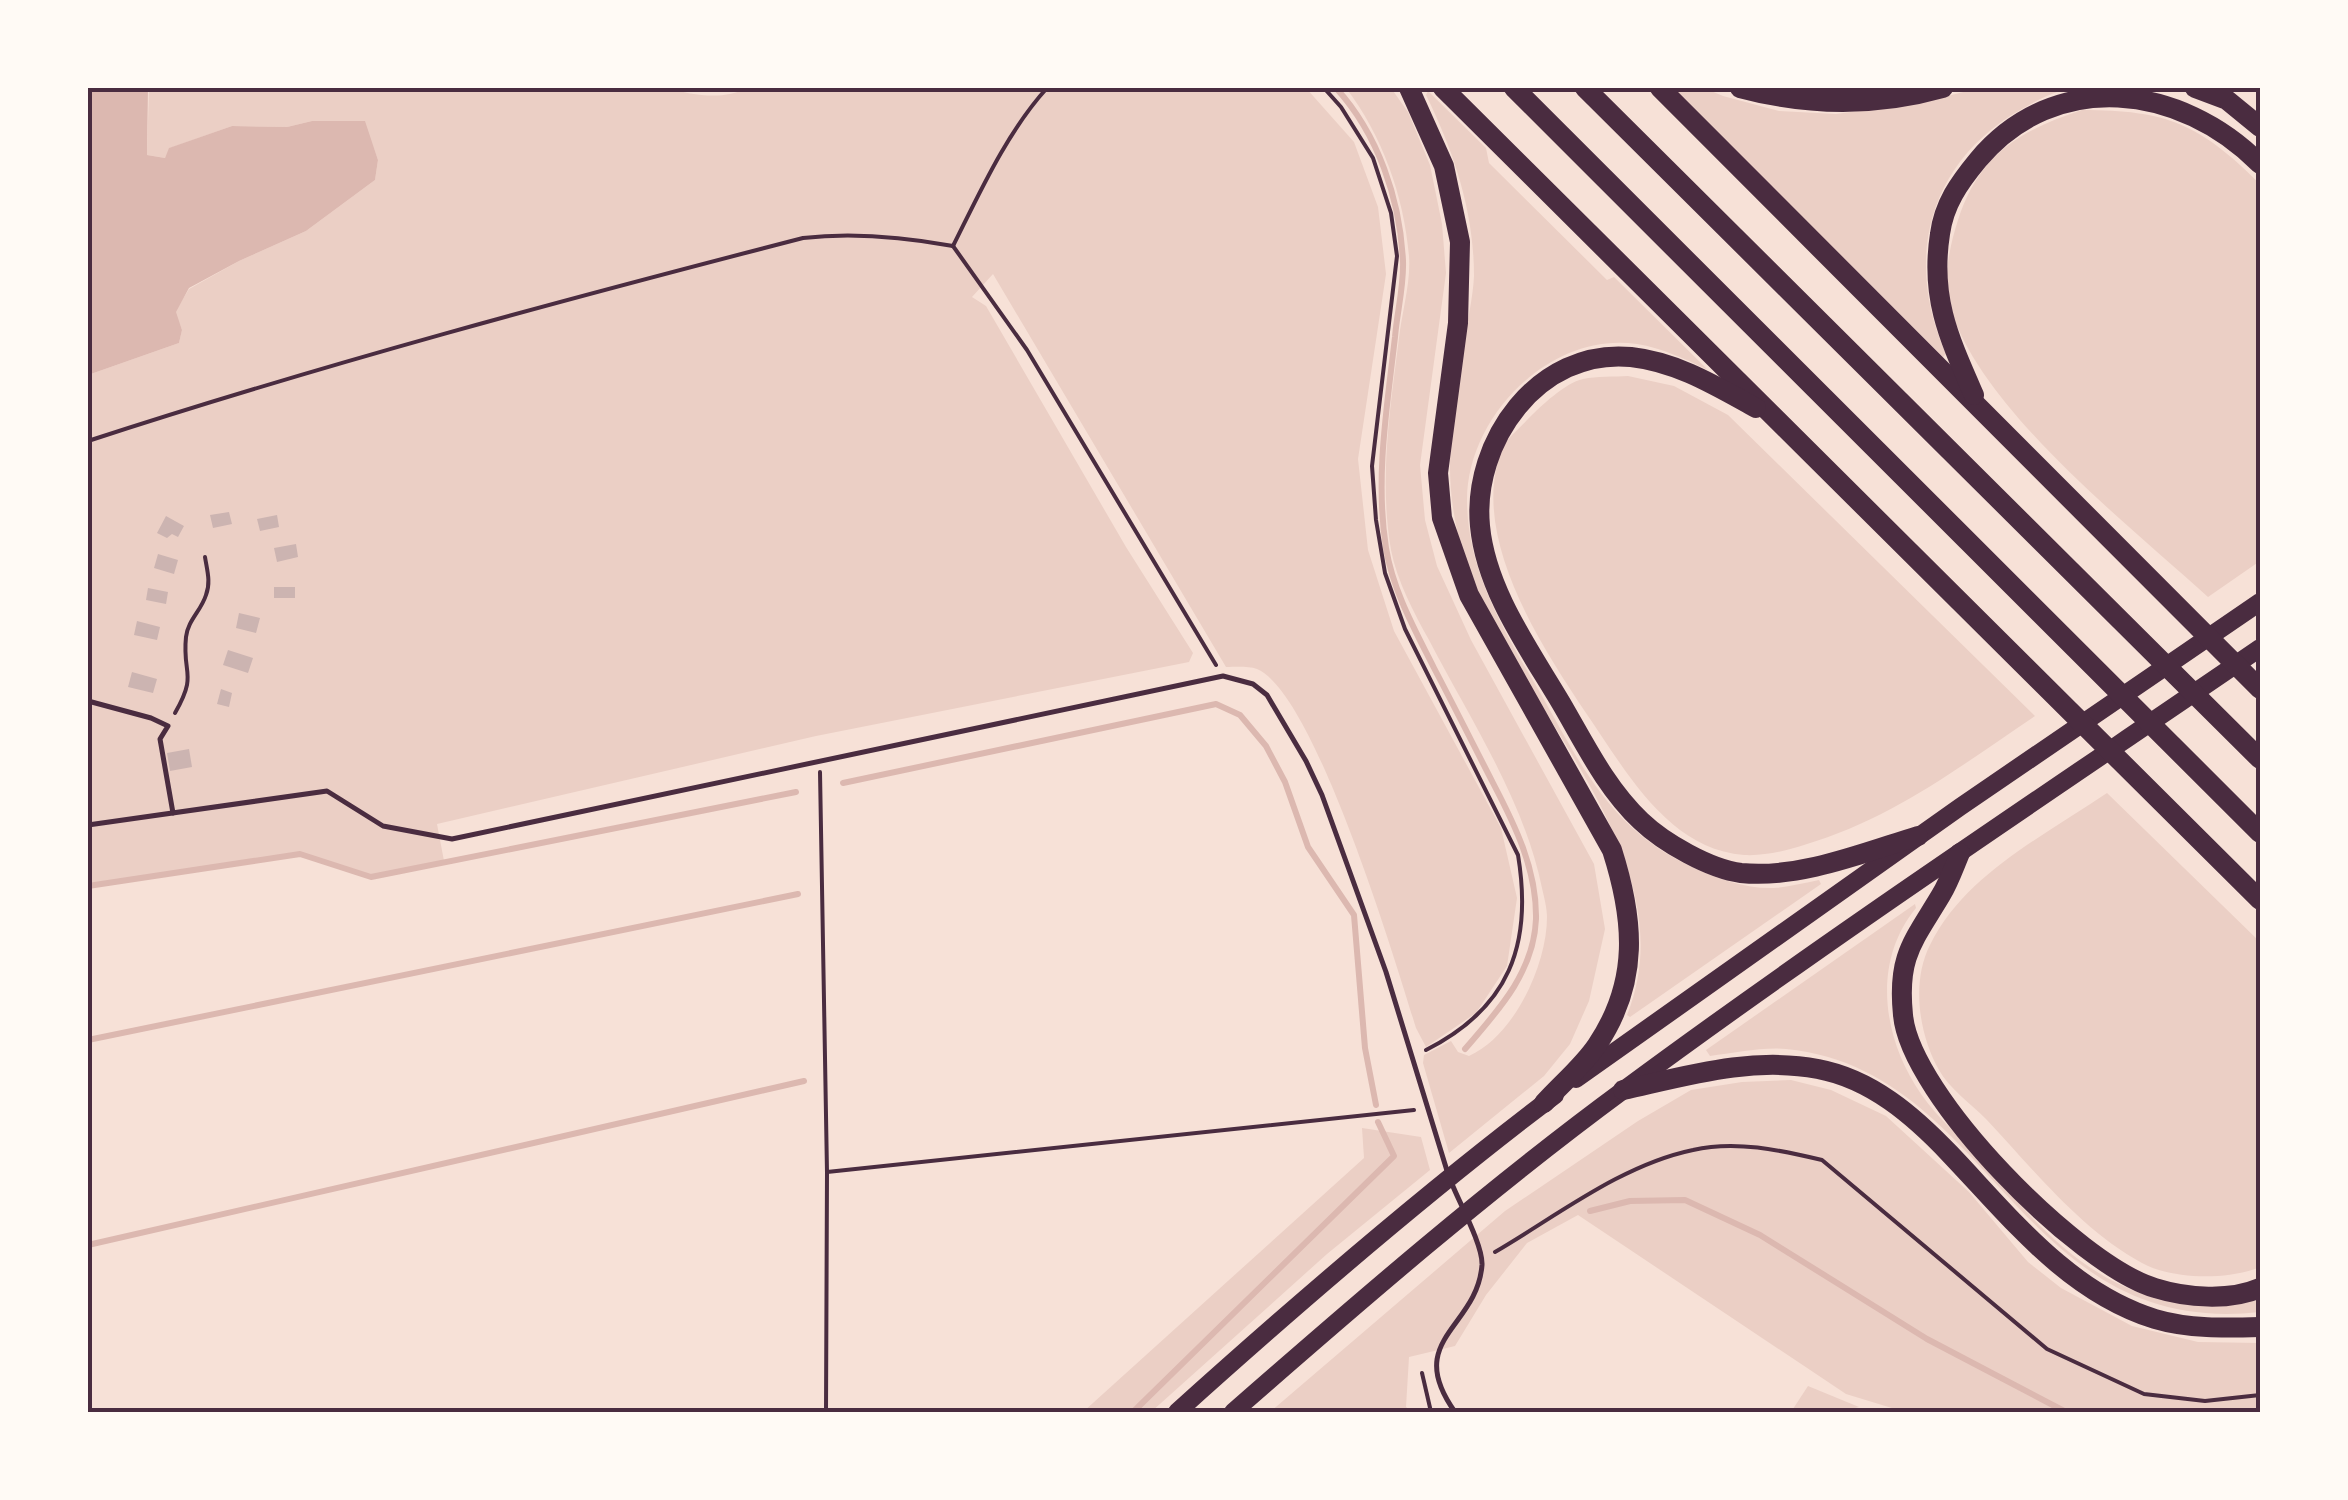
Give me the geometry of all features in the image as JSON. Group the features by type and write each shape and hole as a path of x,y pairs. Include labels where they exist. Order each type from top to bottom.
{"highway":[{"path":"1409,88 1444,166 1460,242 1458,323 1438,474 1442,518 1469,596 1612,850 1625,892 1630,927 1629,964 1608,1025 1596,1048 1544,1103"},
{"path":"1443,88 2260,900"},
{"path":"1514,88 2260,833"},
{"path":"1585,88 2260,758"},
{"path":"1660,88 2260,689"},
{"path":"1740,88 1776,98 1833,104 1943,88"},
{"path":"2194,88 2227,100 2260,127"},
{"path":"1978,406 1944,325 1937,270 1940,230 1954,188 1989,147 2022,121 2054,105 2100,96 2147,100 2188,114 2245,149 2260,164"},
{"path":"1780,422 1714,384 1657,362 1627,357 1600,359 1558,374 1516,406 1498,432 1487,461 1479,491 1480,528 1488,563 1513,623 1608,783 1642,823 1688,854 1740,872 1792,870 1918,836"},
{"path":"1177,1412 1277,1321 1544,1103 1918,836 2254,606"},
{"path":"1233,1412 1452,1225 1623,1090 2260,648"},
{"path":"1960,854 1942,894 1908,948 1901,980 1910,1050 1931,1083 2000,1168 2068,1238 2110,1267 2154,1288 2202,1296 2246,1294 2260,1288"},
{"path":"1623,1090 1718,1068 1783,1064 1820,1069 1851,1079 1883,1094 1925,1127 2045,1253 2081,1283 2155,1319 2223,1328 2260,1327"}],"lane":[{"path":"88,825 327,791 383,826 452,839 1223,676 1252,684 1266,695 1306,761 1356,886 1413,1056 1439,1152 1483,1260 1478,1291 1440,1344 1435,1372 1439,1387 1455,1412"},
{"path":"88,701 168,726 160,738 173,813"}],"path":[{"path":"953,246 986,180 1047,88"},
{"path":"1324,88 1341,106 1373,158 1390,213 1397,256 1372,466 1385,573 1405,629 1518,855 1524,892 1514,963 1501,988 1482,1012 1454,1036 1413,1056"},
{"path":"88,441 216,399 495,318 804,238 832,234 916,239 953,246 1027,350 1223,676"},
{"path":"168,726 189,687 186,637 194,614 206,598 210,575 205,557"},
{"path":"820,762 827,1172 826,1412"},
{"path":"827,1172 1429,1108"},
{"path":"1483,1260 1637,1168 1693,1150 1734,1146 1784,1150 1822,1160 2046,1350 2144,1394 2205,1401 2260,1395"}],"shaded area":[{"path":"88,88 148,88 147,155 165,158 169,148 232,126 287,127 312,121 365,121 378,160 375,180 306,231 189,288 176,312 182,330 179,343 88,375"},
{"path":"149,88 670,88 709,95 746,88 1306,88 1354,142 1378,207 1386,274 1358,459 1368,550 1394,631 1501,828 1517,898 1507,966 1476,1013 1426,1047 1416,1028 1351,833 1304,726 1280,689 1257,669 1226,667 993,274 972,297 986,306 1126,547 1193,653 1189,662 816,736 437,824 444,861 371,875 300,853 88,884 88,375 179,343 182,330 175,312 189,289 306,231 375,180 378,160 364,121 312,121 287,127 232,126 170,148 165,158 147,155"},
{"path":"1346,88 1391,88 1408,112 1430,165 1442,224 1446,273 1420,465 1425,520 1437,566 1471,640 1594,864 1605,929 1589,1001 1570,1044 1544,1076 1449,1153 1424,1055 1451,1041 1458,1052 1469,1056 1500,1033 1534,977 1547,914 1523,823 1412,608 1391,550 1387,444 1409,256 1402,211 1389,167"},
{"path":"1672,88 1704,88 1779,111 1836,114 1924,102 1979,88 2073,88 2033,103 1981,138 1942,192 1931,222 1926,254 1927,287 1946,354 1943,357"},
{"path":"1428,91 1486,148 1489,163 1607,280 1614,277 1708,370 1646,346 1605,344 1574,351 1545,365 1498,410 1481,438 1467,500 1473,551 1501,622 1584,769 1619,815 1640,834 1694,868 1733,882 1764,888 1819,880 1821,884 1630,1017 1627,1015 1640,955 1635,895 1615,836 1485,608 1456,525 1450,448 1474,276 1473,252 1460,182 1426,95"},
{"path":"2082,110 2137,113 2180,124 2219,147 2260,184 2260,561 2208,597 2062,465 2026,427 1968,349 1951,310 1947,288 1949,253 1958,220 1977,178 2004,148 2020,137"},
{"path":"1628,376 1674,386 1728,415 2035,716 1897,806 1837,834 1797,847 1744,855 1692,838 1670,822 1633,781 1530,621 1501,551 1494,515 1494,480 1503,447 1511,436 1546,402 1576,381"},
{"path":"2107,793 2260,942 2260,1267 2233,1274 2169,1273 2120,1249 2059,1197 1948,1083 1926,1041 1920,1008 1921,975 1930,945 1945,920 1964,897 2008,858"},
{"path":"1915,904 1892,953 1887,1001 1898,1049 1908,1072 1935,1112 2045,1230 2099,1273 2153,1297 2188,1304 2260,1299 2260,1312 2178,1309 2113,1285 2058,1246 1913,1102 1856,1067 1786,1049 1710,1056 1706,1050"},
{"path":"1791,1080 1831,1090 1886,1116 1969,1192 2028,1262 2061,1288 2132,1326 2198,1342 2260,1343 2260,1412 1905,1412 1846,1394 1578,1215 1527,1243 1486,1295 1455,1346 1409,1357 1406,1407 1412,1412 1270,1412 1505,1211 1638,1121 1691,1090"},
{"path":"1362,1128 1421,1137 1430,1170 1327,1254 1151,1412 1083,1412 1364,1158"},
{"path":"1808,1386 1859,1407 1840,1412 1791,1412"}],"building":[{"path":"229,512 232,524 213,528 210,515"},
{"path":"277,515 279,527 260,531 257,519"},
{"path":"166,516 184,526 178,537 172,534 167,538 157,533"},
{"path":"296,544 298,557 277,562 274,548"},
{"path":"158,554 178,560 174,574 154,568"},
{"path":"274,587 295,587 295,598 274,598"},
{"path":"148,588 168,592 166,604 146,600"},
{"path":"239,613 260,618 256,633 236,628"},
{"path":"137,621 160,627 157,640 134,635"},
{"path":"228,650 253,658 248,673 223,665"},
{"path":"132,672 157,679 153,693 128,687"},
{"path":"221,689 232,693 229,707 217,704"},
{"path":"189,749 192,767 170,771 167,753"}],"waterway":[{"path":"1336,88 1375,147 1392,191 1401,238 1402,280 1382,469 1389,564 1412,625 1517,832 1533,883 1536,919 1529,956 1512,990 1465,1049"},
{"path":"843,783 1216,704 1240,715 1266,746 1285,782 1308,847 1354,915 1365,1048 1376,1105"},
{"path":"88,886 300,854 371,877 796,792"},
{"path":"88,1040 798,894"},
{"path":"88,1245 804,1081"},
{"path":"1133,1412 1394,1156 1378,1122"},
{"path":"1590,1211 1630,1201 1685,1200 1760,1235 1927,1339 2066,1412"}]}
